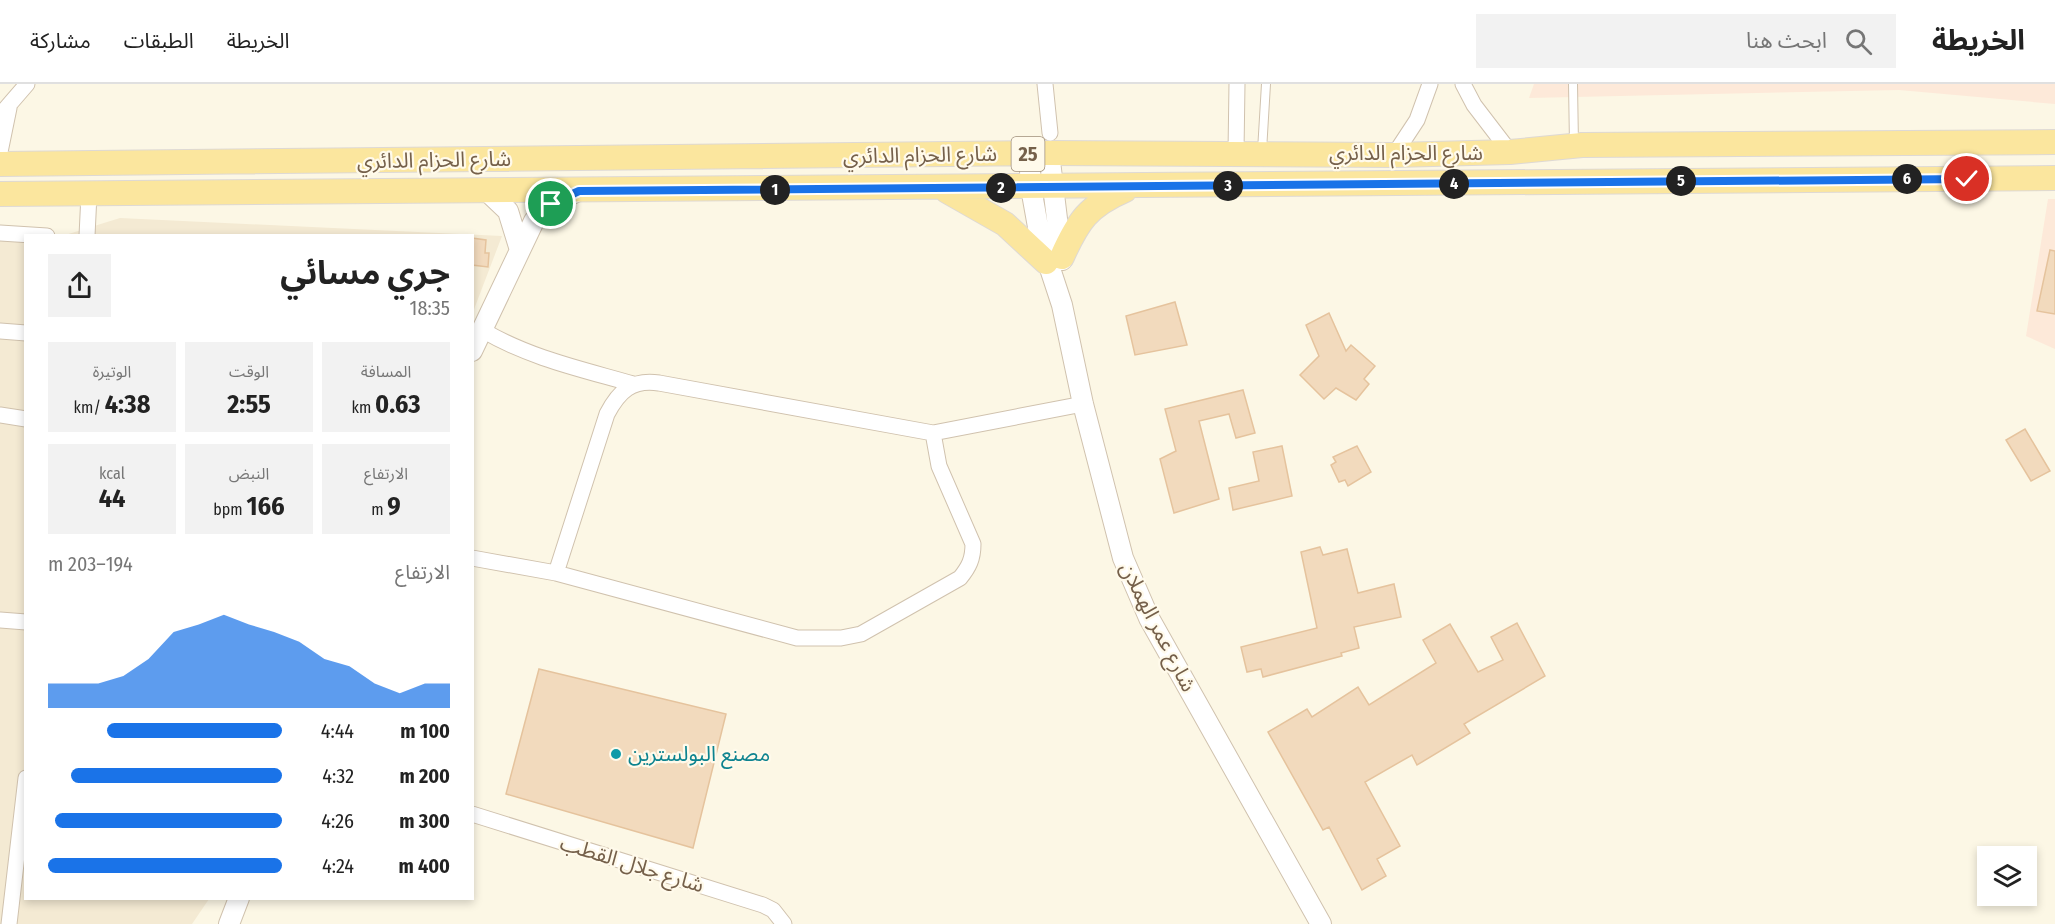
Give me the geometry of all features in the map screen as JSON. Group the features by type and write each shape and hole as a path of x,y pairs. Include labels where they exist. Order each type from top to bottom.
{"main road":[{"name":"شارع الحزام الدائري","path":"0,164 1043,147 1394,155 1510,152 1574,145 2055,142"},
{"name":"شارع الحزام الدائري","path":"0,194 942,189 2055,178"},
{"path":"942,189 985,211 1054,260 1086,213 1103,200 1131,187"}],"street":[{"path":"0,152 5,111 27,84"},
{"path":"1043,147 1045,84"},
{"path":"1236,152 1237,84"},
{"path":"1394,155 1417,120 1430,84"},
{"path":"1463,84 1474,105 1510,152"},
{"name":"شارع عمر الهملان","path":"1043,147 1042,188 1062,305 1083,404 1123,558 1134,589 1321,924"},
{"path":"474,348 484,331 534,220 551,204 579,191"},
{"path":"488,192 508,211 520,250"},
{"path":"87,234 89,194"},
{"path":"0,233 24,235"},
{"path":"0,331 24,333"},
{"path":"484,331 513,348 537,357 633,384 659,383 933,433 1083,404"},
{"path":"556,573 607,414 620,393 633,384"},
{"path":"0,415 24,419"},
{"path":"474,558 556,573 796,638 840,638 861,634 948,586 969,568 973,556 973,544 939,466 933,433"},
{"path":"0,620 24,622"},
{"path":"9,924 24,795"},
{"name":"شارع جلال القطب","path":"474,815 763,905 773,910 784,924"},
{"path":"229,924 238,900"}],"lane":[{"path":"1262,152 1266,84"},
{"path":"1573,84 1574,145"}],"shaded area":[{"path":"1534,84 2055,84 2055,104 1899,90 1529,98"},
{"path":"2048,199 2055,199 2055,349 2026,336"},
{"path":"120,218 460,234 68,234"},
{"path":"0,232 24,236 24,900 208,900 192,924 0,924"},
{"path":"474,235 502,236 474,309"}],"building":[{"path":"474,238 486,240 485,253 489,253 488,267 474,265"},
{"path":"2050,250 2055,251 2055,314 2037,311"},
{"path":"1175,302 1187,345 1135,355 1126,316"},
{"path":"1329,313 1346,351 1351,345 1375,366 1364,379 1369,384 1356,400 1336,388 1324,399 1300,375 1319,356 1306,325"},
{"path":"1243,390 1255,433 1236,438 1229,414 1199,421 1219,499 1174,513 1160,459 1176,451 1165,409"},
{"path":"2025,429 2050,471 2031,481 2006,440"},
{"path":"1282,446 1292,496 1233,510 1229,488 1259,481 1253,452"},
{"path":"1357,446 1371,472 1348,486 1345,480 1339,482 1331,465 1336,462 1333,457"},
{"path":"1320,547 1323,555 1347,549 1358,593 1394,584 1401,617 1354,627 1359,648 1341,653 1342,656 1263,677 1261,669 1247,672 1241,647 1317,628 1301,552"},
{"path":"1517,623 1545,676 1464,724 1470,733 1417,765 1412,755 1365,782 1400,846 1377,859 1386,876 1362,890 1329,827 1323,830 1268,732 1307,709 1312,717 1358,687 1369,705 1436,663 1423,640 1450,624 1478,672 1503,660 1491,637"},
{"name":"مصنع البولسترين","path":"539,669 726,714 693,848 506,794"}],"place":[{"name":"مصنع البولسترين","path":"616,754"}],"route":[{"path":"551,204 579,191 1967,179"}]}
